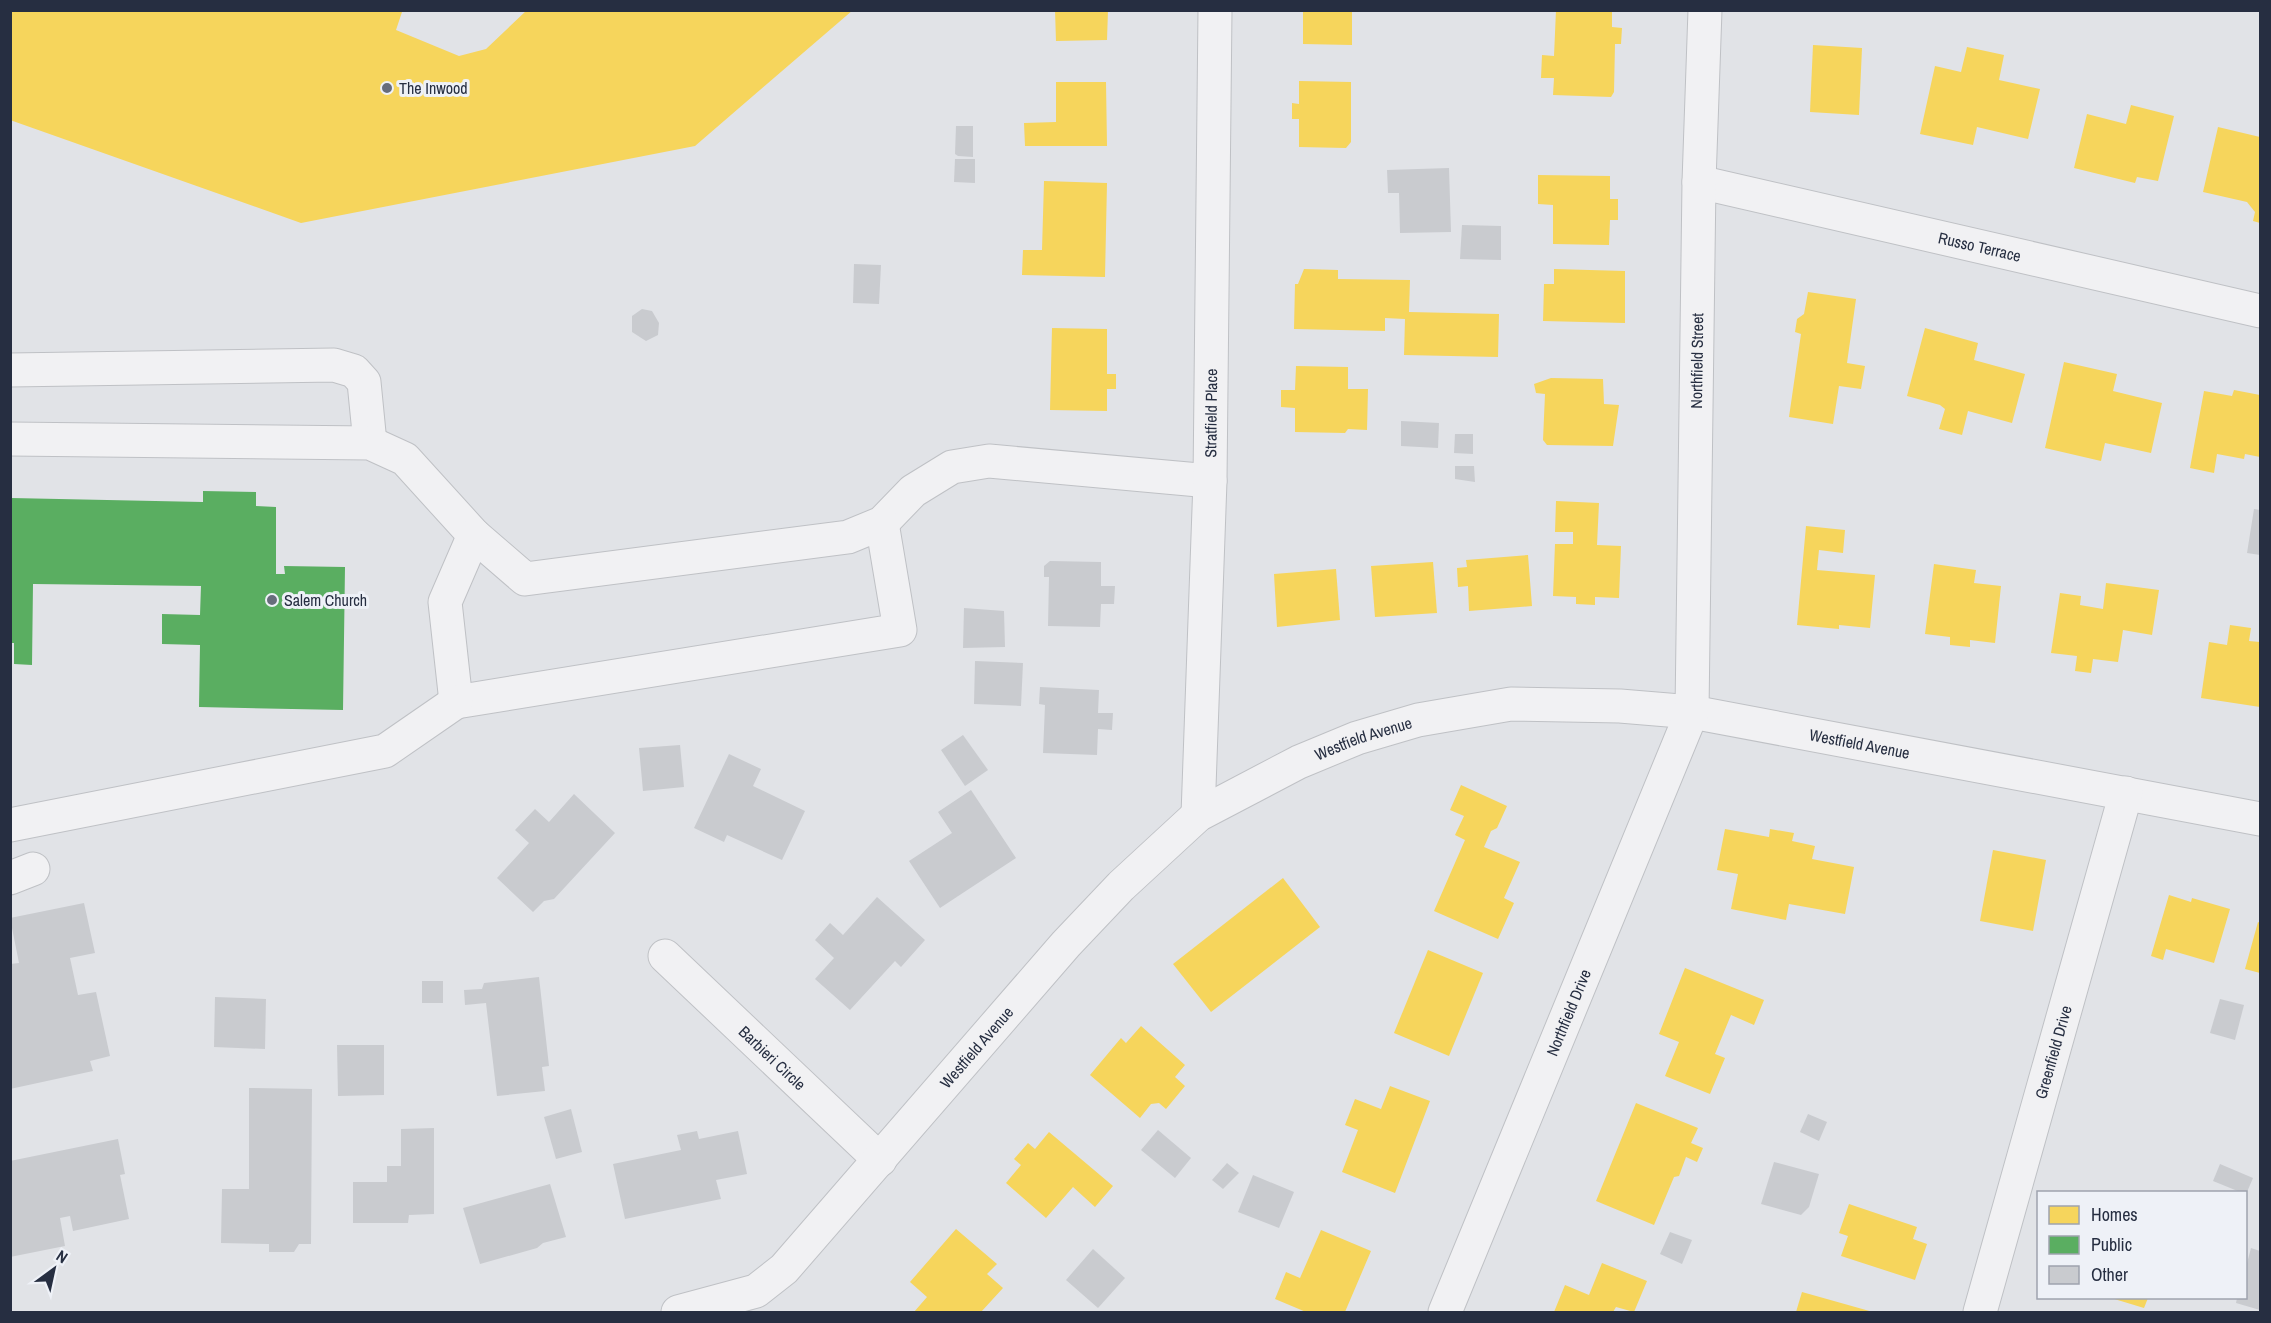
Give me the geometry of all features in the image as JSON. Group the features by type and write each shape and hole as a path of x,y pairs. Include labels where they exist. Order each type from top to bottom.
{"street":[{"name":"Stratfield Place","path":"1198,815 1210,481 1215,10"},
{"name":"Northfield Street","path":"1692,712 1699,182 1705,10"},
{"name":"Russo Terrace","path":"1699,182 2260,311"},
{"path":"10,370 334,365 354,371 364,382 370,443"},
{"path":"10,439 370,443 405,459 474,535 525,579 848,537 882,523 913,491 952,467 989,461 1210,481"},
{"path":"10,825 385,751 456,702 900,630 882,523"},
{"path":"456,702 445,602 474,535"},
{"name":"Westfield Avenue","path":"678,1312 756,1290 784,1269 1066,944 1121,886 1198,815 1299,762 1357,738 1418,720 1511,704 1620,706 1692,712 2260,819"},
{"name":"Northfield Drive","path":"1445,1312 1692,712"},
{"name":"Greenfield Drive","path":"1980,1312 2126,793"},
{"name":"Barbieri Circle","path":"665,956 880,1160"}],"building: Homes":[{"name":"The Inwood","path":"10,10 398,10 402,12 396,30 459,56 486,49 527,10 853,10 695,146 301,223 10,120"},
{"path":"1055,10 1108,10 1107,40 1056,41"},
{"path":"1303,10 1352,10 1352,45 1303,44"},
{"path":"1556,10 1612,10 1612,27 1622,28 1621,44 1615,44 1614,92 1611,97 1553,95 1554,78 1541,78 1542,55 1554,56"},
{"path":"1813,45 1862,48 1859,115 1810,112"},
{"path":"1967,47 2004,55 1999,80 2040,89 2028,139 1977,127 1973,145 1920,134 1935,66 1961,72"},
{"path":"1299,81 1351,82 1351,142 1346,148 1299,147 1299,119 1292,119 1292,103 1299,104"},
{"path":"1056,82 1106,82 1107,146 1025,146 1024,123 1056,122"},
{"path":"2131,105 2174,116 2158,181 2137,177 2135,183 2074,168 2087,114 2126,124"},
{"path":"2218,127 2260,137 2260,223 2253,221 2255,212 2247,202 2203,192"},
{"path":"1538,175 1610,176 1610,199 1618,199 1618,220 1610,220 1609,245 1553,244 1553,205 1538,204"},
{"path":"1044,181 1107,183 1105,277 1022,275 1023,250 1042,250"},
{"path":"1304,269 1338,270 1338,279 1410,280 1409,312 1499,314 1498,357 1404,355 1405,319 1385,318 1385,331 1294,329 1295,284 1298,284"},
{"path":"1554,269 1625,271 1625,323 1543,321 1544,284 1554,284"},
{"path":"1808,292 1856,299 1847,363 1865,366 1861,389 1839,386 1833,424 1789,417 1801,334 1795,332 1797,319 1804,314"},
{"path":"1052,328 1107,329 1107,374 1116,374 1116,389 1107,389 1107,411 1050,410"},
{"path":"1925,328 1978,343 1974,360 2025,374 2012,423 1968,411 1962,435 1939,429 1945,409 1940,405 1907,396"},
{"path":"2064,362 2117,374 2113,391 2162,403 2151,453 2105,443 2101,461 2045,448"},
{"path":"1296,366 1348,367 1348,389 1368,389 1367,430 1348,429 1345,433 1295,432 1295,408 1281,407 1281,390 1295,390"},
{"path":"1551,378 1603,379 1604,404 1619,405 1613,446 1547,445 1543,440 1545,394 1536,393 1534,384"},
{"path":"2234,390 2260,395 2260,457 2245,454 2244,459 2217,454 2214,473 2190,468 2204,391 2232,396"},
{"path":"1556,501 1599,503 1597,545 1621,546 1619,598 1595,597 1595,605 1576,604 1576,597 1553,596 1555,544 1573,544 1573,532 1555,532"},
{"path":"1806,526 1845,530 1843,553 1819,550 1817,570 1875,575 1870,628 1839,625 1839,629 1797,625"},
{"path":"1528,555 1532,606 1469,611 1468,586 1458,587 1457,568 1467,567 1466,560"},
{"path":"1433,562 1437,613 1375,617 1371,566"},
{"path":"1934,564 1976,570 1974,583 2001,586 1995,643 1970,640 1970,647 1950,645 1950,637 1925,634"},
{"path":"1336,569 1340,620 1277,627 1274,574"},
{"path":"2106,583 2159,590 2152,635 2123,630 2118,662 2093,659 2091,673 2075,671 2077,656 2051,653 2060,593 2081,596 2080,605 2103,609"},
{"path":"2230,625 2251,628 2249,641 2260,642 2260,707 2201,698 2209,642 2227,645"},
{"path":"1461,785 1507,806 1497,828 1491,831 1484,847 1520,862 1504,898 1514,903 1498,939 1434,911 1465,840 1455,835 1464,816 1450,810"},
{"path":"1725,829 1769,837 1770,829 1794,833 1792,841 1815,846 1812,859 1854,867 1845,914 1789,904 1786,920 1731,909 1738,874 1717,870"},
{"path":"1993,850 2046,860 2033,931 1980,921"},
{"path":"1283,878 1320,927 1211,1012 1173,964"},
{"path":"2169,895 2191,902 2192,898 2230,909 2214,963 2166,949 2163,960 2151,956"},
{"path":"2258,922 2260,923 2260,973 2245,969"},
{"path":"1428,950 1483,973 1449,1056 1394,1033"},
{"path":"1685,968 1764,1000 1754,1025 1731,1015 1715,1054 1725,1058 1710,1094 1665,1076 1679,1042 1659,1034"},
{"path":"1141,1026 1185,1065 1175,1077 1185,1086 1166,1109 1159,1103 1151,1104 1140,1118 1090,1075 1121,1038 1126,1043"},
{"path":"1390,1086 1430,1101 1395,1193 1342,1172 1358,1130 1345,1125 1355,1099 1381,1109"},
{"path":"1636,1103 1698,1128 1691,1143 1703,1148 1697,1162 1686,1157 1679,1176 1674,1177 1654,1225 1596,1201"},
{"path":"1049,1132 1113,1186 1095,1207 1073,1187 1046,1218 1006,1183 1021,1165 1014,1159 1028,1143 1035,1149"},
{"path":"1849,1204 1917,1227 1913,1239 1927,1244 1915,1280 1841,1256 1848,1236 1839,1233"},
{"path":"956,1229 997,1264 987,1274 1003,1288 981,1312 914,1312 927,1297 910,1282"},
{"path":"1321,1230 1371,1251 1345,1312 1306,1312 1275,1299 1286,1272 1300,1278"},
{"path":"1602,1263 1647,1281 1634,1312 1616,1307 1613,1312 1554,1312 1565,1285 1589,1295"},
{"path":"1802,1292 1873,1312 1796,1312"},
{"path":"2114,1299 2148,1299 2144,1308"}],"building: Public":[{"name":"Salem Church","path":"203,491 256,492 256,506 276,507 276,574 285,574 284,566 345,567 343,710 199,707 200,645 162,644 162,614 200,615 201,586 33,584 32,665 14,664 14,643 10,643 11,498 203,502"}],"building: Other":[{"path":"956,126 973,126 973,157 955,154"},
{"path":"955,159 975,159 975,183 954,182"},
{"path":"1449,168 1451,232 1400,233 1399,193 1388,193 1387,170"},
{"path":"1462,225 1501,226 1501,260 1460,259"},
{"path":"854,264 881,265 879,304 853,303"},
{"path":"642,309 652,311 659,323 658,335 646,341 632,332 632,316"},
{"path":"1401,421 1439,423 1438,448 1401,446"},
{"path":"1455,434 1473,434 1473,454 1454,453"},
{"path":"1455,466 1474,466 1475,482 1455,479"},
{"path":"2254,509 2260,510 2260,555 2247,553"},
{"path":"1050,561 1101,562 1101,586 1115,586 1114,604 1101,604 1100,627 1048,626 1049,577 1044,577 1044,566"},
{"path":"964,608 1004,611 1005,647 963,648"},
{"path":"975,661 1023,663 1021,706 974,704"},
{"path":"1040,687 1099,690 1098,713 1113,713 1112,730 1098,729 1097,755 1043,753 1045,705 1039,704"},
{"path":"963,735 988,770 965,786 941,750"},
{"path":"680,745 684,787 643,791 639,748"},
{"path":"729,754 761,769 753,786 805,811 782,860 727,835 724,842 694,828"},
{"path":"971,790 1016,858 940,908 909,861 952,833 938,812"},
{"path":"574,794 615,833 554,899 544,901 533,912 497,878 529,843 515,830 535,809 549,822"},
{"path":"877,897 925,940 901,967 895,961 850,1010 815,979 834,958 815,940 830,923 843,935"},
{"path":"84,903 95,953 70,958 78,995 96,992 110,1056 90,1061 93,1071 10,1089 10,964 19,963 10,918"},
{"path":"539,977 549,1066 542,1067 545,1091 497,1096 486,1003 465,1005 464,990 482,989 484,983"},
{"path":"422,981 443,981 443,1003 422,1003"},
{"path":"215,997 266,999 265,1049 214,1047"},
{"path":"2220,999 2244,1005 2235,1040 2210,1033"},
{"path":"337,1045 384,1045 384,1095 338,1096"},
{"path":"249,1088 312,1089 311,1244 299,1244 294,1252 269,1252 269,1244 221,1243 222,1189 249,1189"},
{"path":"571,1109 582,1152 556,1159 544,1117"},
{"path":"1808,1114 1827,1122 1819,1141 1800,1132"},
{"path":"434,1128 434,1214 409,1215 408,1223 353,1223 353,1182 387,1182 387,1166 401,1166 401,1129"},
{"path":"1158,1130 1191,1158 1175,1178 1141,1150"},
{"path":"697,1131 699,1139 738,1131 747,1174 716,1180 721,1199 625,1219 613,1164 681,1150 677,1135"},
{"path":"118,1139 125,1174 120,1175 129,1219 73,1231 70,1216 60,1218 65,1246 10,1257 10,1161"},
{"path":"1774,1162 1819,1174 1809,1207 1801,1215 1761,1204"},
{"path":"1227,1163 1239,1173 1223,1189 1212,1180"},
{"path":"2220,1164 2253,1178 2247,1192 2238,1191 2213,1181"},
{"path":"1253,1175 1294,1192 1279,1228 1238,1212"},
{"path":"550,1184 566,1237 543,1243 537,1248 480,1264 463,1208"},
{"path":"1670,1232 1692,1240 1682,1264 1660,1254"},
{"path":"2251,1248 2260,1251 2260,1310 2236,1303 2237,1299 2247,1299 2247,1263"},
{"path":"1093,1249 1125,1278 1098,1308 1066,1280"}],"place":[{"name":"The Inwood","path":"387,88"},
{"name":"Salem Church","path":"272,600"}]}
